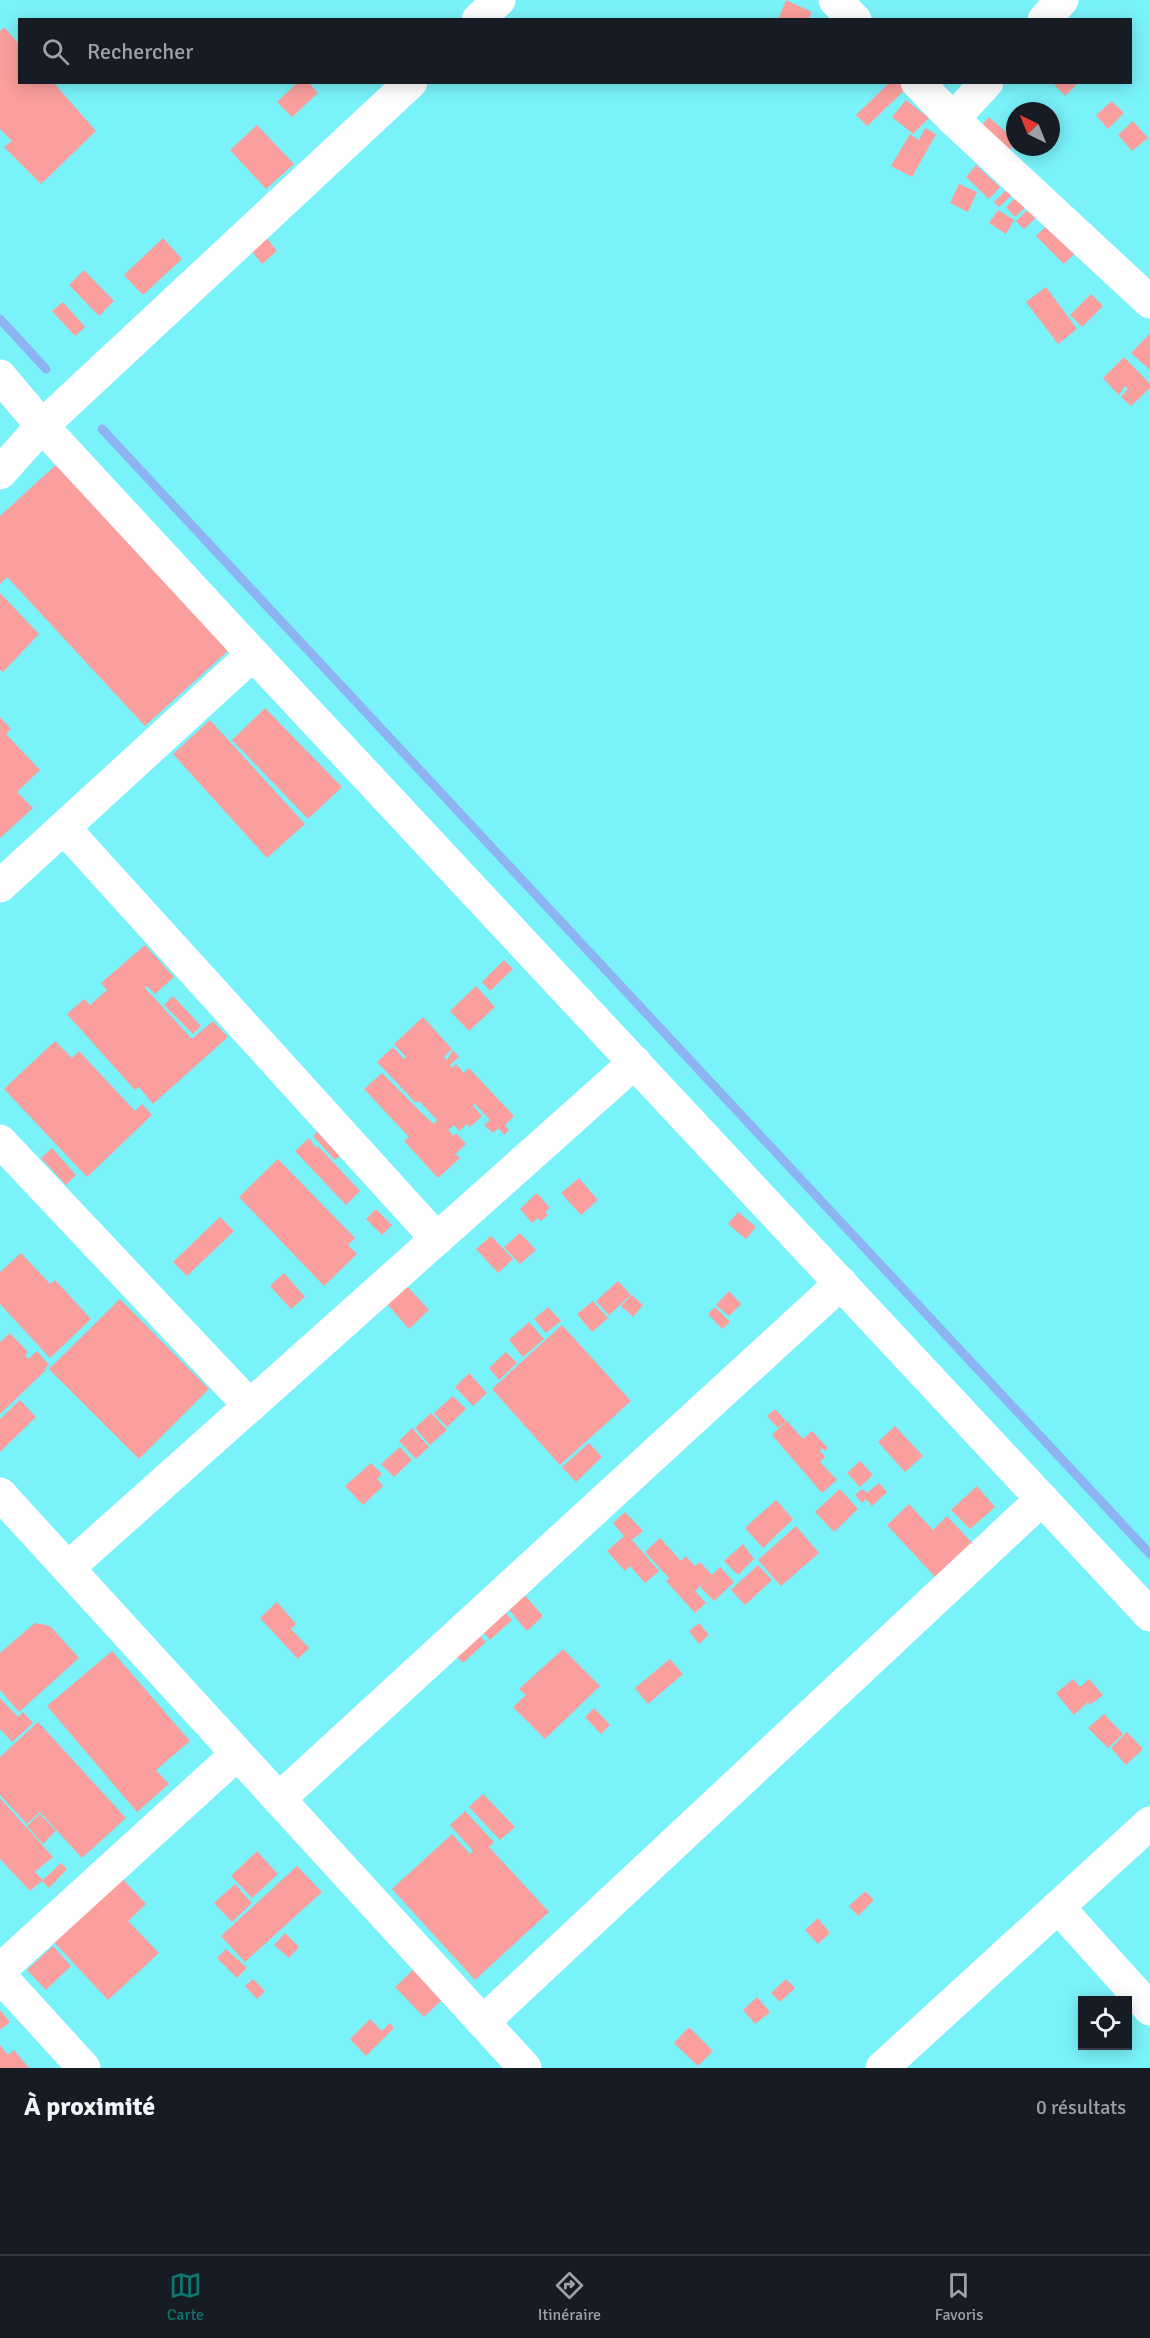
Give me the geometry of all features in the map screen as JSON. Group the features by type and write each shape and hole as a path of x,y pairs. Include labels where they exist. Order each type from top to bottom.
{"street":[{"path":"480,18 499,0"},
{"path":"835,0 853,18"},
{"path":"1046,18 1062,0"},
{"path":"0,473 42,426 409,84"},
{"path":"919,84 953,119 1150,302"},
{"path":"953,119 985,84"},
{"path":"0,376 42,426 253,654 1150,1615"},
{"path":"0,886 253,654"},
{"path":"64,828 437,1239"},
{"path":"68,1568 635,1062"},
{"path":"0,1141 250,1406"},
{"path":"279,1799 841,1283"},
{"path":"0,1494 525,2068"},
{"path":"483,2022 1042,1499"},
{"path":"0,1970 237,1754"},
{"path":"882,2068 1150,1823"},
{"path":"1058,1907 1150,2009"},
{"path":"0,1976 84,2068"}],"building":[{"path":"786,0 812,12 809,18 779,18"},
{"path":"4,27 18,43 18,84 55,84 96,131 41,184 4,147 12,141 0,129 0,31"},
{"path":"296,84 310,84 318,93 292,117 277,102"},
{"path":"888,84 904,84 907,88 867,126 856,115"},
{"path":"1054,84 1077,84 1065,96"},
{"path":"906,100 929,118 913,134 892,117"},
{"path":"1112,101 1124,113 1108,129 1096,115"},
{"path":"989,117 1006,132 1006,154 1003,158 974,134"},
{"path":"1133,121 1148,138 1132,151 1118,135"},
{"path":"257,125 294,164 266,189 230,150"},
{"path":"925,128 936,134 912,177 891,166 910,134 919,140"},
{"path":"976,165 1000,187 989,199 966,177"},
{"path":"959,184 977,192 968,212 950,203"},
{"path":"1007,189 1012,195 999,207 994,202"},
{"path":"1020,194 1029,204 1015,217 1006,207"},
{"path":"1035,203 1043,211 1024,229 1016,221"},
{"path":"998,210 1014,220 1006,234 989,223"},
{"path":"1060,212 1089,240 1064,264 1036,236"},
{"path":"265,236 277,251 262,264 250,249"},
{"path":"163,238 182,259 143,295 124,275"},
{"path":"84,270 114,301 99,316 69,285"},
{"path":"1046,287 1077,329 1058,344 1026,302"},
{"path":"1091,294 1103,306 1082,327 1070,315"},
{"path":"63,302 85,327 75,336 52,311"},
{"path":"1150,333 1150,370 1131,353"},
{"path":"1124,357 1150,384 1150,388 1131,406 1121,397 1128,389 1125,386 1119,395 1103,378"},
{"path":"59,462 230,649 145,726 7,577 0,584 0,516"},
{"path":"0,593 39,634 3,672 0,670"},
{"path":"265,708 342,787 308,819 232,740"},
{"path":"0,717 11,729 6,734 40,770 17,792 33,808 0,838"},
{"path":"210,720 305,824 267,858 173,754"},
{"path":"145,945 174,977 155,994 147,986 145,988 192,1039 213,1021 228,1037 153,1104 139,1087 135,1090 67,1014 84,999 90,1005 107,990 101,983"},
{"path":"504,960 513,969 490,991 482,982"},
{"path":"476,986 495,1007 469,1031 450,1011"},
{"path":"173,996 201,1026 193,1034 164,1005"},
{"path":"423,1017 452,1049 444,1057 447,1060 453,1050 459,1057 450,1065 452,1068 456,1064 464,1073 469,1068 514,1116 505,1125 509,1130 504,1135 498,1128 493,1133 484,1125 490,1120 475,1104 473,1106 482,1116 470,1127 467,1124 459,1131 454,1125 448,1130 454,1136 456,1133 466,1144 455,1154 460,1158 438,1178 404,1141 409,1137 364,1089 382,1073 434,1124 437,1120 419,1101 416,1103 377,1062 393,1047 404,1059 406,1057 394,1044"},
{"path":"55,1041 72,1058 79,1051 135,1111 142,1104 152,1115 87,1177 4,1089"},
{"path":"327,1123 349,1148 335,1160 313,1136"},
{"path":"309,1138 316,1148 318,1146 360,1191 346,1205 295,1151"},
{"path":"52,1148 76,1175 66,1185 41,1158"},
{"path":"278,1159 355,1238 348,1245 357,1254 324,1286 239,1197"},
{"path":"579,1178 598,1200 581,1215 561,1193"},
{"path":"537,1193 550,1208 545,1212 548,1215 541,1221 538,1218 532,1223 520,1209"},
{"path":"376,1209 392,1225 382,1235 366,1219"},
{"path":"738,1212 756,1227 746,1239 728,1224"},
{"path":"220,1217 234,1231 187,1276 173,1262"},
{"path":"520,1233 536,1250 520,1264 504,1247"},
{"path":"491,1236 513,1259 498,1273 476,1249"},
{"path":"21,1253 50,1284 55,1280 91,1319 50,1358 0,1304 0,1272"},
{"path":"284,1273 305,1297 291,1309 270,1286"},
{"path":"618,1281 631,1295 609,1315 596,1301"},
{"path":"407,1286 429,1310 409,1329 387,1304"},
{"path":"729,1291 741,1304 729,1316 716,1305"},
{"path":"632,1295 643,1305 633,1317 621,1306"},
{"path":"120,1299 209,1389 139,1459 49,1369"},
{"path":"593,1301 608,1318 592,1332 577,1314"},
{"path":"548,1307 561,1321 546,1333 534,1319"},
{"path":"715,1307 730,1322 722,1329 708,1314"},
{"path":"529,1322 544,1339 523,1357 509,1340"},
{"path":"562,1325 631,1401 560,1465 492,1389"},
{"path":"10,1333 28,1352 25,1355 28,1359 37,1351 49,1365 0,1414 0,1342"},
{"path":"506,1352 517,1363 499,1380 489,1368"},
{"path":"469,1373 487,1393 473,1406 455,1387"},
{"path":"453,1396 466,1409 447,1427 434,1413"},
{"path":"20,1400 36,1417 0,1452 0,1419"},
{"path":"775,1409 786,1421 778,1428 767,1416"},
{"path":"431,1413 447,1430 430,1445 415,1428"},
{"path":"787,1421 803,1439 812,1431 828,1448 825,1451 822,1448 820,1451 825,1457 820,1462 837,1480 822,1493 772,1435"},
{"path":"895,1426 923,1456 905,1472 878,1442"},
{"path":"412,1428 429,1447 416,1459 399,1441"},
{"path":"589,1443 602,1457 576,1482 562,1467"},
{"path":"400,1447 412,1460 394,1477 381,1464"},
{"path":"860,1461 873,1475 860,1487 847,1473"},
{"path":"371,1463 382,1474 377,1479 383,1486 363,1505 345,1486"},
{"path":"879,1483 887,1492 872,1506 866,1499 862,1503 855,1495 862,1489 867,1493"},
{"path":"977,1486 995,1507 970,1529 951,1510"},
{"path":"840,1489 858,1509 834,1532 815,1512"},
{"path":"776,1500 793,1519 763,1548 745,1528"},
{"path":"909,1504 933,1530 947,1516 975,1546 938,1580 887,1525"},
{"path":"625,1512 643,1531 632,1540 659,1571 645,1583 630,1566 625,1571 607,1551 624,1536 613,1523"},
{"path":"796,1526 819,1553 781,1586 758,1560"},
{"path":"660,1538 681,1561 686,1556 695,1566 700,1562 712,1575 695,1591 706,1603 695,1613 666,1581 669,1578 645,1552"},
{"path":"743,1544 754,1559 738,1575 724,1561"},
{"path":"758,1565 772,1580 745,1605 731,1590"},
{"path":"720,1567 734,1582 714,1601 700,1587"},
{"path":"521,1591 543,1616 527,1631 505,1605"},
{"path":"277,1602 296,1624 291,1629 309,1648 298,1659 260,1618"},
{"path":"503,1610 512,1620 490,1640 481,1630"},
{"path":"35,1623 50,1626 79,1658 19,1712 0,1690 0,1653"},
{"path":"699,1623 709,1635 699,1644 689,1631"},
{"path":"479,1635 486,1642 463,1663 456,1656"},
{"path":"563,1649 600,1686 545,1739 513,1707 526,1695 519,1689"},
{"path":"112,1651 190,1741 156,1770 169,1784 137,1812 47,1706"},
{"path":"670,1659 683,1674 648,1704 635,1688"},
{"path":"1073,1679 1080,1687 1089,1679 1103,1695 1090,1705 1088,1702 1074,1715 1056,1693"},
{"path":"0,1698 18,1717 23,1712 33,1723 12,1742 0,1729"},
{"path":"594,1708 610,1725 601,1734 585,1717"},
{"path":"1104,1714 1123,1734 1108,1748 1088,1728"},
{"path":"38,1722 126,1818 82,1858 40,1812 27,1824 0,1795 0,1757"},
{"path":"1127,1732 1143,1749 1126,1765 1111,1748"},
{"path":"483,1794 515,1827 500,1840 469,1807"},
{"path":"0,1798 53,1857 35,1872 43,1880 30,1891 0,1859"},
{"path":"465,1811 494,1842 489,1847 549,1912 475,1980 392,1889 452,1834 470,1854 473,1851 450,1825"},
{"path":"40,1814 56,1831 43,1844 27,1826"},
{"path":"257,1851 278,1874 252,1898 231,1876"},
{"path":"61,1863 67,1869 49,1888 42,1881"},
{"path":"297,1866 322,1892 245,1962 221,1936"},
{"path":"120,1876 146,1904 128,1921 159,1953 108,2000 53,1941"},
{"path":"235,1884 252,1903 232,1922 214,1903"},
{"path":"865,1891 874,1900 858,1916 849,1906"},
{"path":"818,1918 830,1933 818,1944 805,1930"},
{"path":"285,1933 299,1947 289,1958 274,1945"},
{"path":"53,1946 71,1966 46,1990 27,1970"},
{"path":"226,1949 247,1968 237,1978 217,1958"},
{"path":"414,1969 443,1999 424,2017 395,1987"},
{"path":"253,1979 265,1991 257,1999 245,1986"},
{"path":"786,1979 795,1988 780,2002 771,1993"},
{"path":"757,1997 770,2012 755,2024 743,2010"},
{"path":"0,2010 10,2022 0,2030"},
{"path":"370,2019 382,2031 390,2023 394,2028 366,2056 350,2039"},
{"path":"689,2027 713,2051 698,2066 674,2043"},
{"path":"0,2045 8,2055 14,2050 29,2068 0,2068"}],"waterway":[{"path":"0,319 46,369"},
{"path":"102,429 1150,1554"}]}
